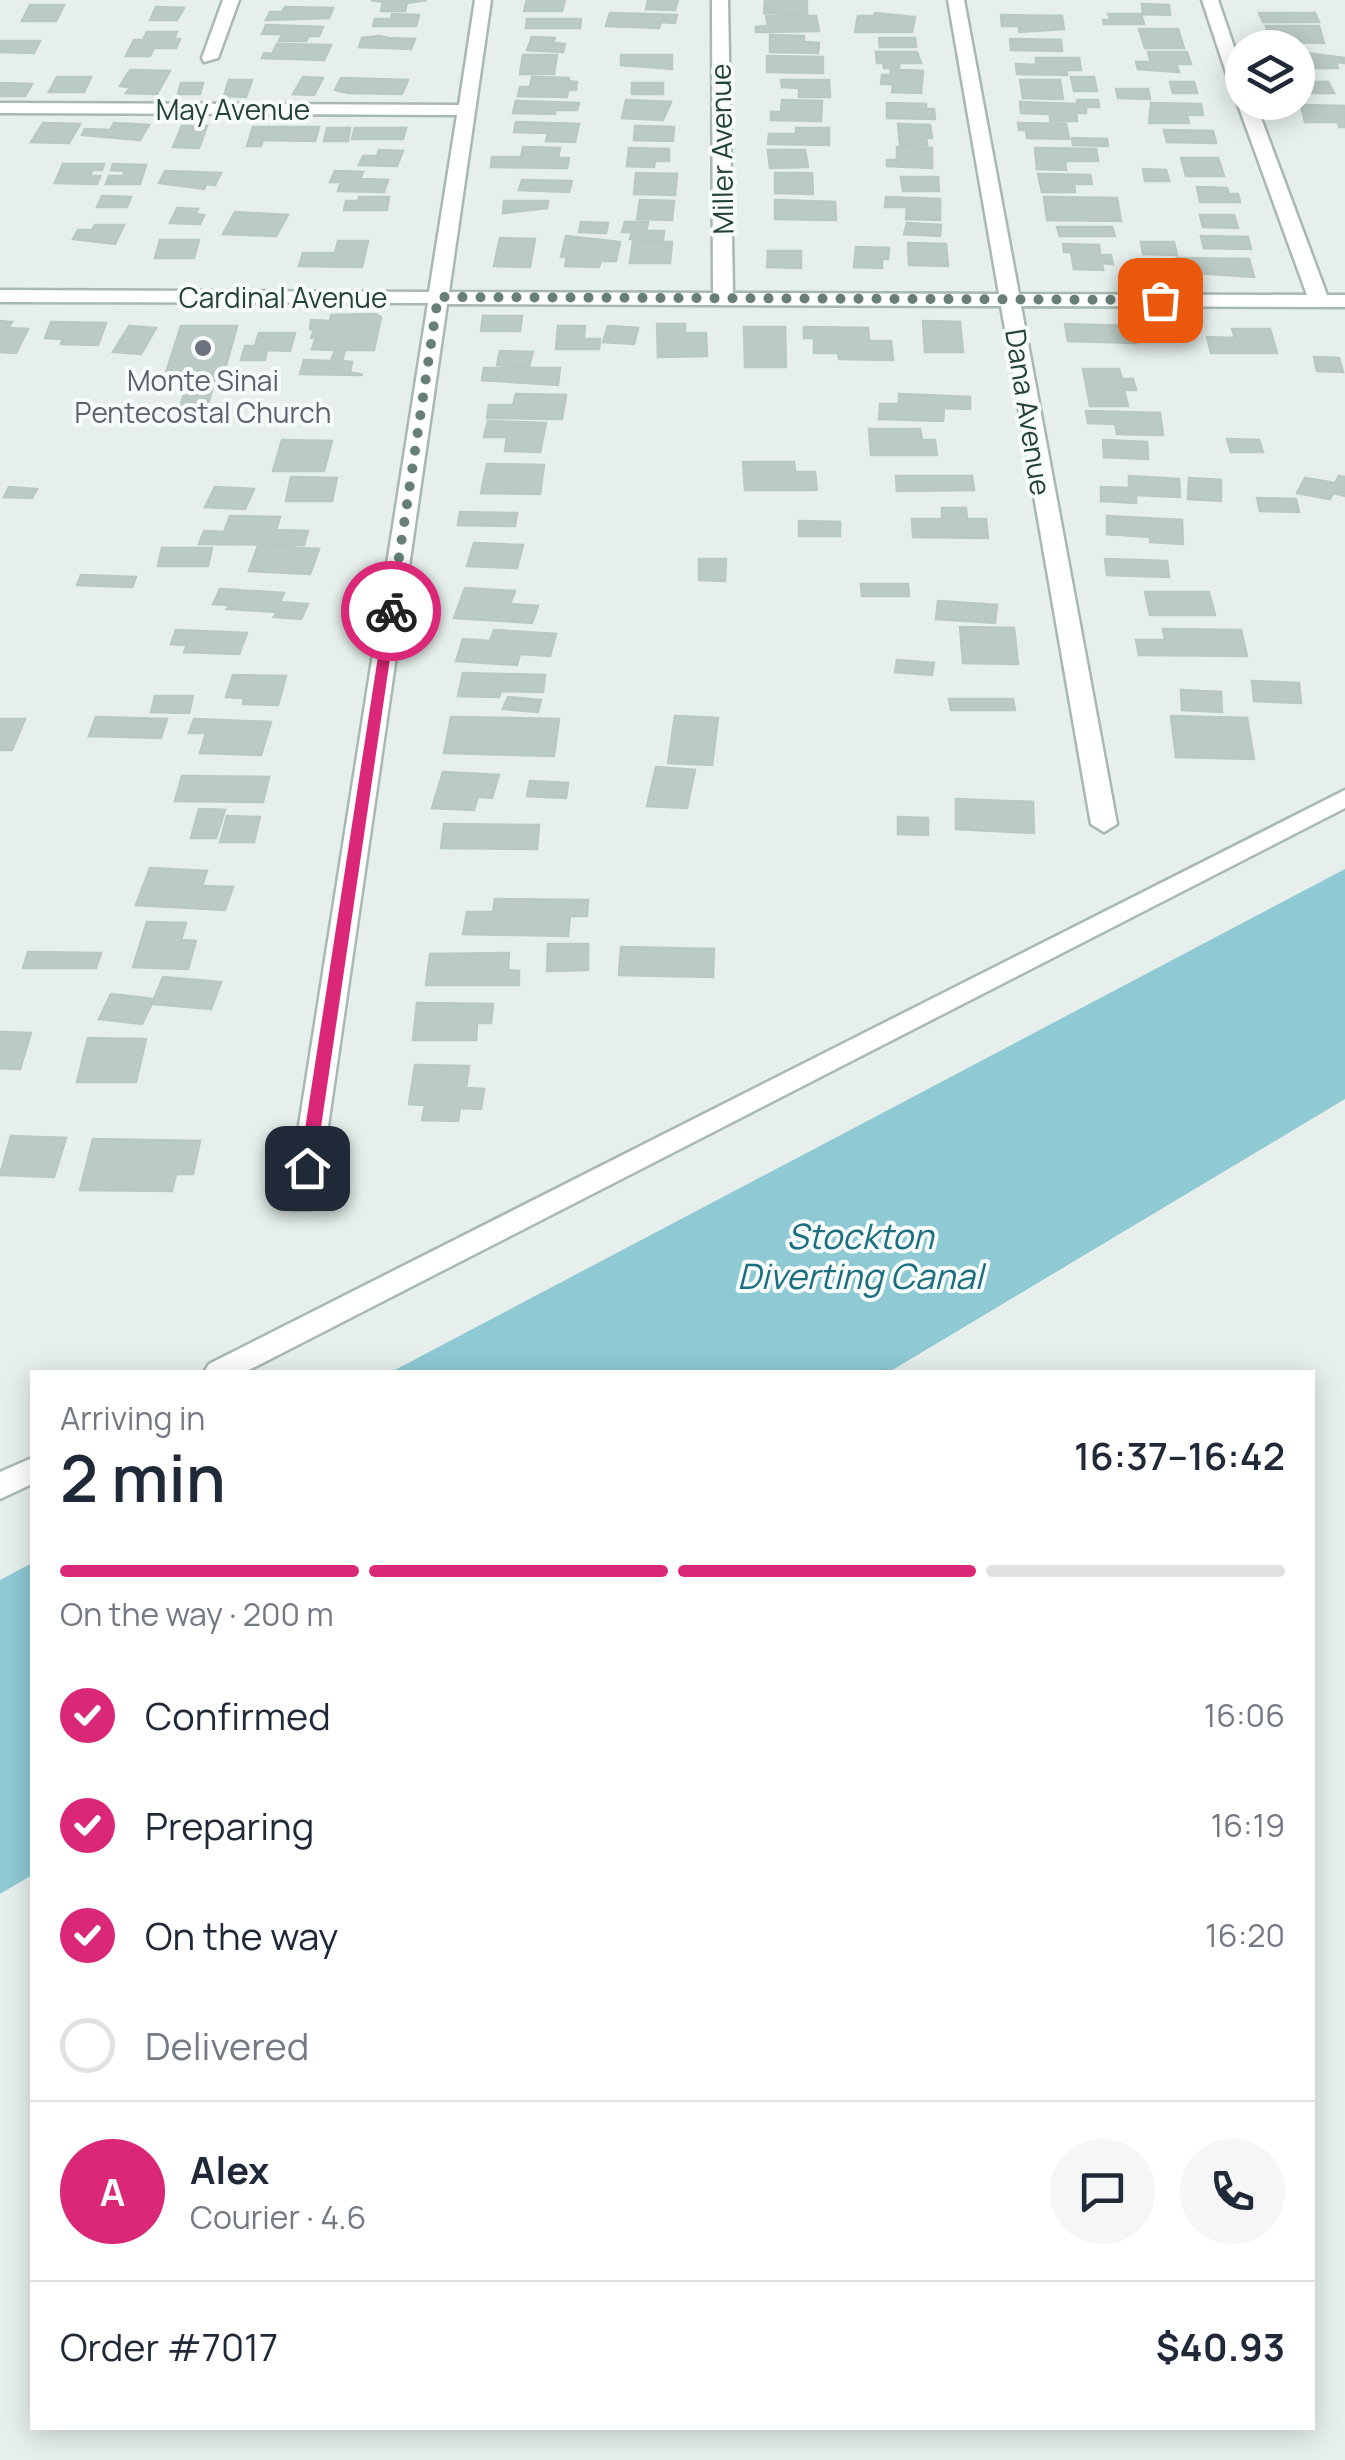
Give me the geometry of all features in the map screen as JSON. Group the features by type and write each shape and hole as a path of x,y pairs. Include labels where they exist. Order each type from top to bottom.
{"street":[{"path":"210,58 231,0"},
{"path":"302,1202 484,0"},
{"name":"Miller Avenue","path":"720,0 723,298"},
{"name":"Dana Avenue","path":"956,0 1104,824"},
{"path":"1210,0 1225,44"},
{"name":"May Avenue","path":"0,108 467,110"},
{"path":"1253,120 1319,301"},
{"name":"Cardinal Avenue","path":"0,296 1345,301"},
{"path":"224,1370 1345,798"},
{"path":"0,1487 30,1471"}],"water":[{"name":"Stockton Diverting Canal","path":"1345,869 1345,1099 892,1370 395,1370"},
{"path":"30,1564 30,1876 0,1894 0,1580"}],"building":[{"path":"371,0 427,0 407,3 405,11 381,11 383,2"},
{"path":"527,0 565,0 562,11 524,11"},
{"path":"648,0 678,0 675,10 646,9"},
{"path":"765,0 807,0 807,14 764,13"},
{"path":"1142,4 1169,5 1170,15 1143,14"},
{"path":"30,5 64,5 56,21 22,21"},
{"path":"156,7 184,8 177,20 150,20"},
{"path":"285,7 333,8 329,18 266,20 270,12 282,12"},
{"path":"610,13 677,15 675,23 661,22 659,28 606,26"},
{"path":"875,13 915,17 912,32 855,32 858,16"},
{"path":"1259,13 1315,13 1319,22 1263,22"},
{"path":"392,14 419,15 416,26 373,26 375,19 391,19"},
{"path":"1108,14 1141,14 1144,24 1104,24 1103,20 1111,20"},
{"path":"1001,15 1062,16 1064,29 1019,32 1019,26 1002,26"},
{"path":"766,16 816,16 819,31 756,32 756,27 768,26"},
{"path":"527,19 581,19 580,28 526,28"},
{"path":"266,25 323,27 319,36 309,36 306,41 279,41 282,34 262,34"},
{"path":"1266,26 1319,26 1324,43 1315,43 1315,30 1267,30"},
{"path":"1139,29 1178,29 1184,48 1145,48"},
{"path":"147,32 177,32 174,39 180,39 176,48 154,48 150,56 126,56 134,40 143,40"},
{"path":"770,35 804,36 804,42 819,43 818,53 770,52"},
{"path":"532,37 555,38 553,43 565,44 563,52 527,50"},
{"path":"362,38 415,39 411,49 359,47"},
{"path":"879,38 915,38 916,47 880,47"},
{"path":"1010,39 1061,40 1062,51 1011,50"},
{"path":"1,41 40,41 34,53 0,52"},
{"path":"277,44 331,45 324,60 262,58 264,53 272,54"},
{"path":"876,52 917,52 921,63 884,68 883,63 877,63"},
{"path":"1148,52 1187,52 1191,64 1176,64 1179,72 1138,69 1136,62 1151,62"},
{"path":"1315,54 1345,58 1345,63 1336,62 1338,68 1315,68"},
{"path":"523,55 557,55 554,74 520,74"},
{"path":"621,55 672,55 672,69 621,65"},
{"path":"767,56 823,57 823,73 767,72"},
{"path":"1036,58 1079,58 1081,70 1066,70 1067,75 1017,74 1016,64 1036,65"},
{"path":"891,69 923,71 921,93 892,92 893,84 881,84 882,75 890,75"},
{"path":"130,70 170,71 157,94 126,93 130,87 120,86"},
{"path":"57,77 91,77 84,92 49,92"},
{"path":"303,77 323,78 314,95 293,94"},
{"path":"532,77 569,78 577,82 576,90 568,90 567,97 518,96 520,87 530,87"},
{"path":"1071,77 1094,77 1097,91 1074,91"},
{"path":"341,78 408,80 402,94 348,93 335,90"},
{"path":"229,80 252,80 246,97 224,96"},
{"path":"781,80 829,80 830,97 799,97 799,88 782,87"},
{"path":"1020,80 1060,80 1063,99 1023,98"},
{"path":"1170,82 1194,82 1197,93 1173,93"},
{"path":"1315,82 1328,82 1334,93 1315,93"},
{"path":"0,83 32,84 25,96 0,96"},
{"path":"181,83 203,83 200,94 178,94"},
{"path":"632,83 663,83 663,94 632,94"},
{"path":"1116,89 1148,89 1150,99 1118,98"},
{"path":"626,100 671,102 663,120 622,118"},
{"path":"782,100 822,101 821,121 771,120 771,112 781,112"},
{"path":"1077,100 1098,100 1099,107 1086,107 1086,113 1076,113 1077,121 1050,121 1050,114 1021,113 1020,102 1078,104"},
{"path":"516,101 579,103 577,110 555,110 555,114 513,113"},
{"path":"887,103 926,104 926,109 934,109 935,119 887,118"},
{"path":"1151,103 1201,104 1203,115 1187,115 1189,123 1149,123"},
{"path":"1315,105 1345,106 1345,127 1339,127 1338,122 1305,122 1315,120"},
{"path":"516,122 579,124 575,142 546,141 548,133 514,132"},
{"path":"43,123 80,124 69,143 31,142"},
{"path":"114,123 149,125 140,140 82,135 85,129 110,130"},
{"path":"1018,123 1066,124 1069,139 1027,138 1026,130 1019,130"},
{"path":"898,124 930,125 932,138 926,138 927,145 900,145"},
{"path":"182,126 207,126 199,148 173,147"},
{"path":"635,126 674,127 673,141 634,140"},
{"path":"253,127 319,127 315,141 263,140 261,146 247,146"},
{"path":"327,128 350,128 348,141 324,141"},
{"path":"355,128 406,128 403,139 352,139"},
{"path":"796,128 829,128 829,145 768,144 769,134 796,134"},
{"path":"1164,130 1213,131 1216,143 1167,142"},
{"path":"1072,138 1107,139 1108,146 1073,145"},
{"path":"523,147 560,148 558,158 569,158 567,168 491,167 492,157 521,157"},
{"path":"897,147 932,148 932,168 887,166 887,160 897,160"},
{"path":"629,148 669,149 669,161 655,161 654,167 627,166"},
{"path":"1035,148 1096,149 1098,161 1065,161 1066,170 1037,169"},
{"path":"379,150 403,151 397,166 359,165 363,156 377,156"},
{"path":"768,150 805,150 808,167 770,168"},
{"path":"1181,158 1218,158 1224,176 1186,176"},
{"path":"63,164 104,164 102,170 92,170 90,176 100,176 97,184 55,183"},
{"path":"113,164 146,165 140,184 106,184 109,176 123,176 125,171 111,170"},
{"path":"1143,169 1166,170 1169,181 1145,181"},
{"path":"165,171 221,173 215,185 206,184 204,189 159,183"},
{"path":"335,171 363,172 360,179 388,180 384,192 338,191 341,182 330,182"},
{"path":"636,173 677,174 675,195 634,194"},
{"path":"775,173 812,173 813,194 775,193"},
{"path":"1038,174 1090,175 1092,184 1074,184 1075,192 1042,192"},
{"path":"901,177 938,177 939,191 903,191"},
{"path":"522,180 572,181 569,192 519,190"},
{"path":"1197,187 1227,188 1229,194 1238,194 1240,202 1200,202"},
{"path":"102,196 131,197 127,207 97,207"},
{"path":"359,197 389,197 387,210 344,210 346,201 358,201"},
{"path":"886,197 940,199 940,220 906,219 907,207 885,207"},
{"path":"1044,197 1117,198 1121,221 1047,220"},
{"path":"640,200 674,201 672,220 637,219"},
{"path":"775,200 835,202 836,220 775,219"},
{"path":"504,201 548,201 547,208 503,213"},
{"path":"177,208 198,209 195,214 204,215 200,224 170,223"},
{"path":"235,212 288,215 276,236 223,234"},
{"path":"1200,215 1234,215 1238,228 1203,227"},
{"path":"581,222 608,223 606,233 579,232"},
{"path":"625,222 648,222 646,231 664,231 663,240 630,239 632,232 622,232"},
{"path":"907,223 941,225 940,236 904,234"},
{"path":"95,225 124,225 115,244 73,239 78,230 92,230"},
{"path":"1057,227 1112,227 1115,236 1060,236"},
{"path":"566,236 620,242 616,261 601,261 599,267 565,266 567,257 561,257"},
{"path":"1201,236 1248,237 1251,249 1204,248"},
{"path":"500,238 535,239 530,267 494,266"},
{"path":"160,240 199,240 194,258 155,258"},
{"path":"338,241 368,241 362,267 299,266 303,253 335,253"},
{"path":"633,241 672,242 670,263 630,263"},
{"path":"1141,242 1174,242 1177,255 1143,254"},
{"path":"908,243 946,244 948,266 909,265"},
{"path":"1063,244 1099,245 1100,255 1111,255 1113,264 1102,263 1103,270 1074,269 1071,252 1064,252"},
{"path":"856,247 889,248 888,259 882,259 882,268 854,267"},
{"path":"768,251 801,251 801,268 767,267"},
{"path":"1177,258 1249,259 1254,277 1181,272"},
{"path":"331,315 381,317 374,350 345,350 342,361 352,362 350,372 363,375 300,374 304,360 331,361 335,350 312,349 316,338 311,338 311,320 330,321"},
{"path":"483,316 522,316 520,331 481,331"},
{"path":"0,321 12,322 8,328 28,329 16,353 0,352"},
{"path":"923,321 960,322 963,352 925,352"},
{"path":"51,322 106,323 98,345 61,344 63,339 45,338"},
{"path":"657,324 685,324 685,333 706,333 707,356 658,357"},
{"path":"1065,324 1134,326 1136,343 1068,341"},
{"path":"129,326 156,328 141,354 113,352"},
{"name":"Monte Sinai Pentecostal Church","path":"181,326 237,326 225,369 218,369 206,411 179,411 189,376 165,376"},
{"path":"558,326 585,326 584,339 600,339 599,349 556,349"},
{"path":"608,326 638,328 634,344 603,342"},
{"path":"744,327 785,327 786,367 745,367"},
{"path":"804,327 868,328 869,341 891,341 893,360 839,359 838,353 814,353 814,338 804,338"},
{"path":"1232,329 1270,329 1277,353 1211,353 1207,337 1235,338"},
{"path":"259,333 295,333 290,351 267,350 265,360 241,360 245,346 255,346"},
{"path":"500,351 533,352 529,366 497,365"},
{"path":"1314,357 1339,358 1343,372 1317,371"},
{"path":"484,368 560,368 558,385 482,380"},
{"path":"1083,369 1119,369 1122,379 1133,379 1136,390 1124,390 1128,406 1090,406"},
{"path":"516,394 566,395 562,419 487,418 489,405 513,405"},
{"path":"899,394 970,397 970,409 944,408 943,421 879,419 880,404 899,404"},
{"path":"1086,411 1160,413 1163,435 1117,434 1115,424 1088,423"},
{"path":"488,421 546,423 540,452 505,451 507,437 484,437"},
{"path":"869,429 920,429 922,440 935,440 937,455 871,455"},
{"path":"1227,439 1259,440 1263,452 1231,452"},
{"path":"282,440 332,441 324,471 273,471"},
{"path":"1103,440 1147,442 1148,459 1104,457"},
{"path":"743,462 794,462 795,472 815,472 817,490 745,490"},
{"path":"487,464 544,465 540,494 481,493"},
{"path":"896,476 972,476 974,490 897,491"},
{"path":"1129,476 1179,479 1180,497 1136,495 1136,503 1101,501 1101,487 1129,488"},
{"path":"1339,476 1345,477 1345,496 1333,493 1330,499 1297,493 1305,478 1335,483"},
{"path":"291,477 337,478 332,501 286,501"},
{"path":"1189,478 1221,480 1221,501 1188,499"},
{"path":"9,487 37,489 32,498 4,497"},
{"path":"215,487 254,489 245,509 205,507"},
{"path":"1257,498 1296,499 1299,512 1260,511"},
{"path":"942,508 966,508 967,519 986,519 988,538 913,537 912,519 942,519"},
{"path":"460,512 517,513 515,526 458,525"},
{"path":"230,516 280,517 276,530 308,531 304,545 199,544 204,531 224,532"},
{"path":"1107,516 1182,520 1183,544 1107,534"},
{"path":"799,521 840,522 840,536 799,536"},
{"path":"474,543 523,545 517,568 467,566"},
{"path":"258,546 319,549 310,574 249,571"},
{"path":"162,548 212,548 208,566 158,566"},
{"path":"699,559 726,559 725,581 699,580"},
{"path":"1105,559 1167,561 1169,577 1107,575"},
{"path":"81,575 136,577 132,587 77,585"},
{"path":"861,584 908,584 909,596 862,596"},
{"path":"465,588 515,591 510,604 538,606 532,623 454,618"},
{"path":"220,589 284,593 280,602 308,604 301,619 274,617 277,612 227,609 230,605 213,604"},
{"path":"1145,592 1209,592 1215,615 1150,615"},
{"path":"938,601 997,605 995,623 936,619"},
{"path":"960,627 1014,628 1018,664 963,663"},
{"path":"1163,629 1241,630 1247,656 1139,655 1136,640 1165,640"},
{"path":"176,630 247,633 239,654 184,652 187,645 171,644"},
{"path":"494,630 556,634 550,656 520,654 517,665 456,661 463,639 490,641"},
{"path":"897,660 934,663 932,675 895,672"},
{"path":"463,673 545,675 543,692 458,696"},
{"path":"233,675 286,676 278,705 243,704 244,698 226,697"},
{"path":"1252,681 1299,683 1301,703 1254,701"},
{"path":"1181,690 1221,692 1222,712 1182,710"},
{"path":"155,696 193,696 189,713 151,712"},
{"path":"508,697 541,700 538,712 503,709"},
{"path":"949,699 1013,699 1015,710 951,710"},
{"path":"675,716 718,718 712,765 668,763"},
{"path":"1171,716 1247,718 1254,759 1176,757"},
{"path":"96,717 167,719 161,738 89,736"},
{"path":"451,717 559,719 554,756 444,753"},
{"path":"0,719 25,719 12,750 0,750"},
{"path":"194,719 271,722 261,755 200,753 206,733 189,733"},
{"path":"656,767 695,770 687,808 647,806"},
{"path":"443,772 499,775 492,798 478,797 474,810 432,808"},
{"path":"182,776 269,777 263,802 175,801"},
{"path":"530,781 568,783 566,798 527,796"},
{"path":"956,799 1033,802 1034,833 956,829"},
{"path":"199,809 225,810 216,838 191,838"},
{"path":"227,816 260,817 254,842 220,842"},
{"path":"898,817 928,818 928,835 898,834"},
{"path":"444,824 539,825 537,849 441,848"},
{"path":"150,868 207,871 202,886 233,887 225,910 136,905"},
{"path":"495,899 588,900 587,916 570,916 568,936 463,934 467,912 493,912"},
{"path":"147,922 186,923 181,940 196,941 188,969 133,967"},
{"path":"548,944 588,944 588,970 547,971"},
{"path":"621,947 714,949 713,977 619,975"},
{"path":"28,952 101,953 96,968 23,968"},
{"path":"509,953 508,970 519,971 519,985 426,985 430,954"},
{"path":"163,977 221,982 211,1009 152,1004"},
{"path":"111,994 154,999 142,1024 99,1019"},
{"path":"417,1003 493,1004 491,1023 477,1023 476,1040 413,1040"},
{"path":"0,1032 31,1033 20,1069 0,1068"},
{"path":"88,1038 146,1039 136,1082 77,1082"},
{"path":"415,1065 469,1066 466,1088 484,1089 481,1109 460,1108 458,1121 422,1120 425,1105 409,1104"},
{"path":"11,1136 66,1138 54,1177 0,1175"},
{"path":"93,1139 200,1141 193,1174 176,1174 172,1191 80,1190"}],"way so far":[{"path":"391,611 438,297 1160,300"}],"place":[{"name":"Monte Sinai Pentecostal Church","path":"203,348"}],"route":[{"path":"307,1168 391,611"}]}
